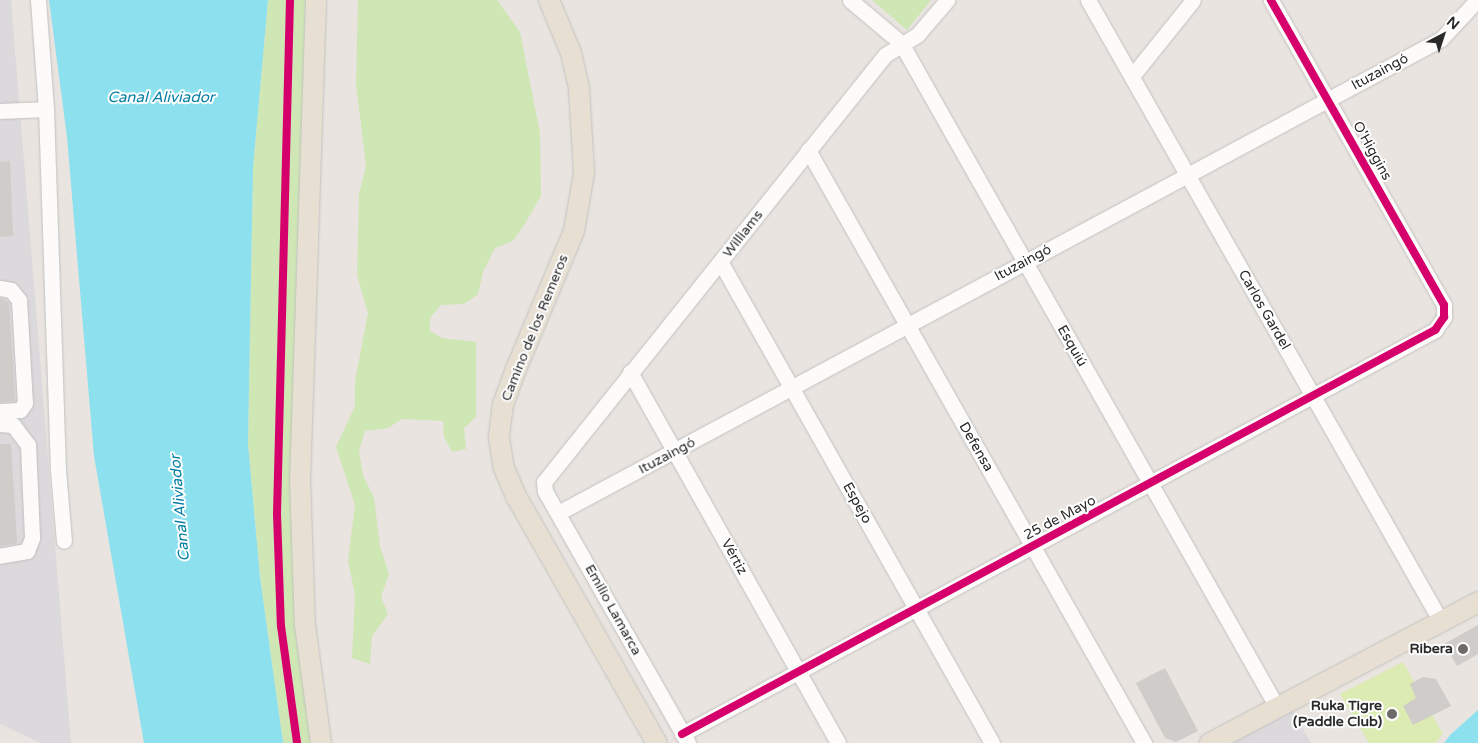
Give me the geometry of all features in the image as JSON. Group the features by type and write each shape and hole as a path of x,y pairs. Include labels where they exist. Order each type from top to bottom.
{"main road":[{"path":"316,0 300,478 304,625 320,743"},
{"name":"Camino de los Remeros","path":"549,0 571,53 579,88 584,173 574,231 516,368 503,404 499,438 504,468 517,498 657,743"},
{"path":"1210,743 1440,620 1478,602"}],"street":[{"path":"38,0 46,109 58,461 64,541"},
{"name":"Esquiú","path":"850,0 901,43 1277,707"},
{"name":"Williams","path":"547,476 630,372 721,263 808,150 885,55 901,43 918,34 947,0"},
{"name":"Carlos Gardel","path":"1088,0 1440,620"},
{"path":"1132,76 1193,0"},
{"name":"O'Higgins","path":"1271,0 1444,305 1444,318"},
{"name":"Ituzaingó","path":"558,513 908,326 1024,261 1187,176 1441,39 1477,0"},
{"path":"0,111 46,109"},
{"name":"Defensa","path":"808,150 1144,743"},
{"name":"Espejo","path":"721,263 992,743"},
{"path":"0,288 11,290 19,300 25,403 20,410 0,411"},
{"name":"25 de Mayo","path":"685,738 798,672 1435,330 1444,318"},
{"name":"Vértiz","path":"630,372 838,743"},
{"path":"0,424 13,425 28,445 32,538 27,551 0,556"},
{"name":"Emilio Lamarca","path":"547,476 545,491 685,738"}],"shaded area":[{"path":"0,0 11,0 71,743 41,743 0,724"},
{"path":"1293,710 1311,743 1231,743"}],"green space":[{"path":"268,0 307,0 294,415 314,743 283,743 260,577 248,444 253,168"},
{"path":"358,0 497,0 520,32 540,133 541,196 526,222 513,241 495,248 483,272 478,294 464,304 441,305 430,318 430,331 442,338 476,342 476,417 464,428 466,449 452,452 444,437 443,421 402,419 388,428 365,431 359,451 363,475 374,498 380,546 389,574 381,597 388,614 372,636 370,664 352,658 355,596 348,560 355,505 336,447 355,406 355,381 368,313 357,275 359,194 366,166 356,84"},
{"path":"872,0 931,0 907,30"},
{"name":"Ruka Tigre (Paddle Club)","path":"1403,662 1443,734 1435,743 1369,743 1340,694"}],"water":[{"name":"Canal Aliviador","path":"49,0 268,0 253,168 248,444 260,577 283,743 144,743 94,456 67,137"},
{"path":"1478,710 1478,743 1444,743 1450,735"}],"building":[{"path":"10,161 13,236 0,237 0,162"},
{"path":"0,298 9,303 15,401 0,402"},
{"path":"0,444 11,444 17,543 0,546"},
{"name":"Ribera","path":"1478,625 1478,654 1457,666 1444,644"},
{"path":"1165,668 1198,731 1176,742 1165,738 1136,683"},
{"path":"1423,677 1436,679 1451,706 1413,725 1403,706 1416,698 1410,684"}],"cycle path":[{"path":"290,0 277,514 281,626 297,743"},
{"path":"682,734 1435,330 1444,317 1444,305 1271,0"}],"place":[{"name":"Ribera","path":"1463,649"},
{"name":"Ruka Tigre (Paddle Club)","path":"1392,714"}]}
